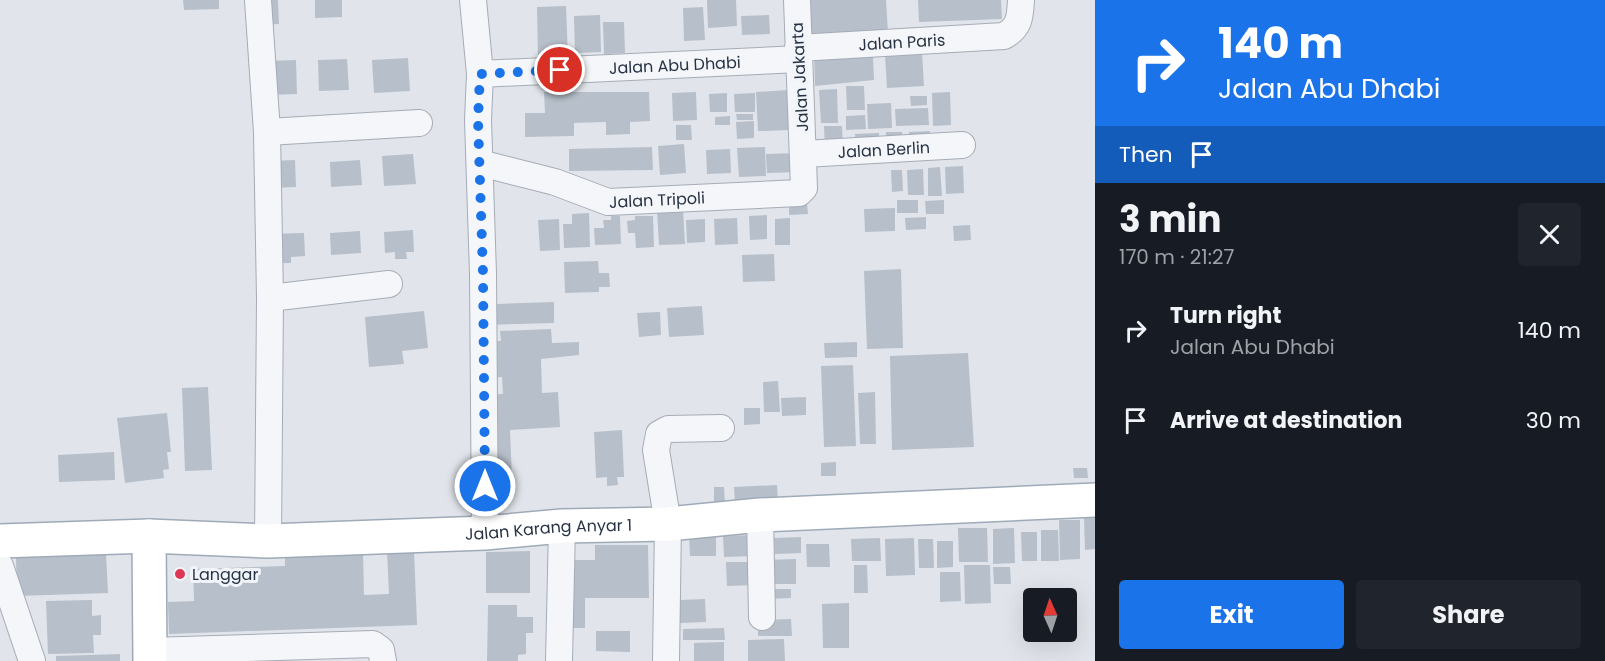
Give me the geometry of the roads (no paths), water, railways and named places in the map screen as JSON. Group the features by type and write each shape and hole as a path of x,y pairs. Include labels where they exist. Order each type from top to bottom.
{"main road":[{"name":"Jalan Karang Anyar 1","path":"0,541 149,536 268,541 485,533 561,526 668,524 760,515 1095,500"},
{"path":"149,536 150,656"}],"street":[{"path":"258,0 267,132 270,298 268,541"},
{"path":"473,0 480,74 478,120 485,533"},
{"name":"Jalan Jakarta","path":"797,0 804,154"},
{"name":"Jalan Paris","path":"798,54 1004,36 1014,30 1020,19 1021,0"},
{"name":"Jalan Abu Dhabi","path":"480,74 798,54"},
{"path":"267,132 419,123"},
{"name":"Jalan Berlin","path":"804,154 962,145"},
{"name":"Jalan Tripoli","path":"480,163 555,182 595,199 630,203 799,193 804,188 804,154"},
{"path":"270,298 389,284"},
{"path":"666,661 668,524 656,450 658,434 668,429 721,428"},
{"path":"760,515 762,617"},
{"path":"559,661 561,526"},
{"path":"0,566 32,661"},
{"path":"150,656 281,654 373,644 381,650 382,661"}],"place":[{"name":"Langgar","path":"180,574"}]}
